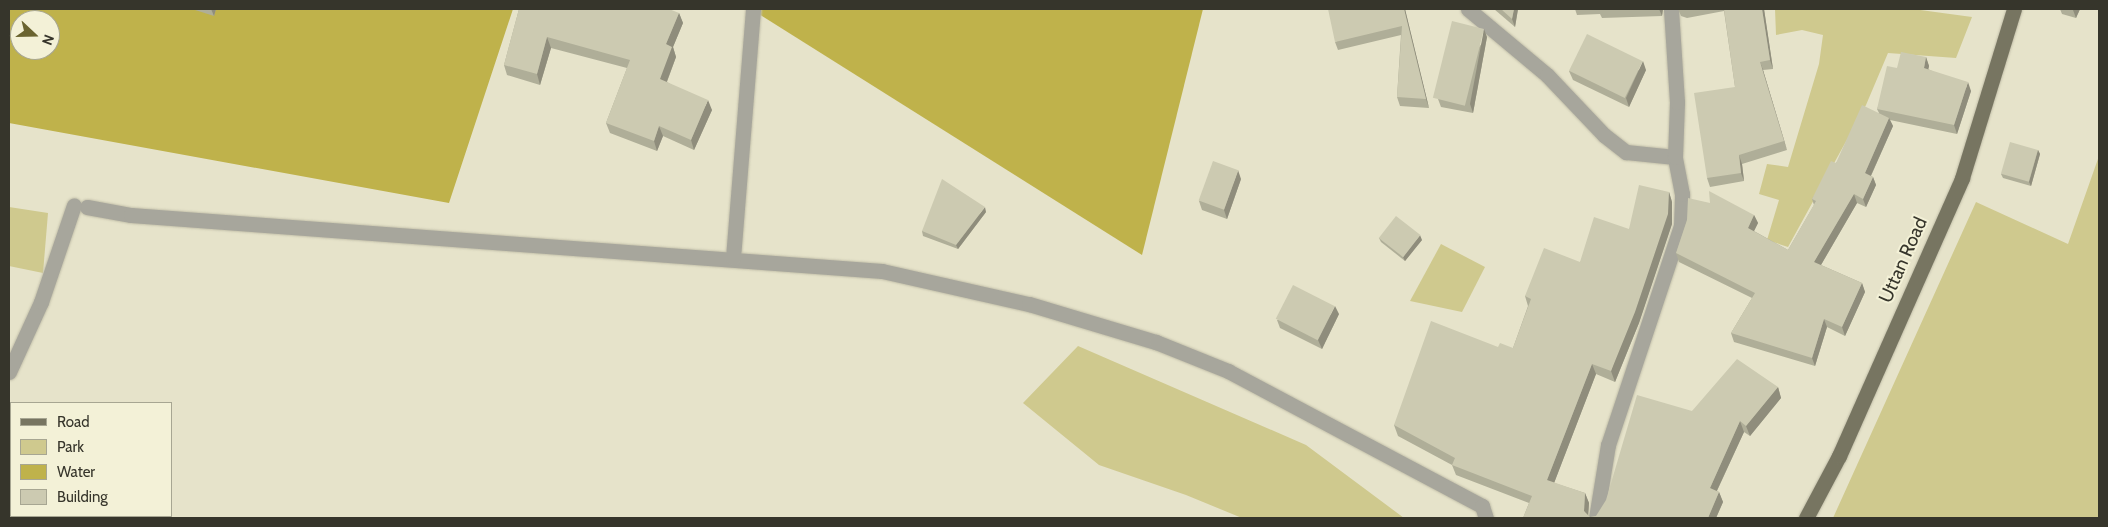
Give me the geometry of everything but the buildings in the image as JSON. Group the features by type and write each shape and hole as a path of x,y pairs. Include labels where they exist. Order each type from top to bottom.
{"main road":[{"name":"Uttan Road","path":"1806,518 1839,456 1962,178 2014,9"}],"street":[{"path":"732,258 753,9"},
{"path":"1468,9 1547,75 1604,135 1626,152 1675,157"},
{"path":"1596,518 1608,445 1681,226 1682,194 1675,157 1677,102 1671,9"},
{"path":"9,372 80,206 131,215 732,258 882,271 1029,304 1156,342 1228,371 1375,447 1482,506 1486,518"}],"green space":[{"path":"1775,9 1913,9 1972,17 1956,58 1888,53 1866,105 1788,247 1767,240 1779,200 1759,194 1767,164 1788,167 1819,64 1823,35 1802,30 1776,35"},
{"path":"2099,156 2099,518 1833,518 1976,202 2068,244"},
{"path":"9,207 48,213 43,273 9,266"},
{"path":"1441,244 1485,267 1462,312 1410,301"},
{"path":"1078,346 1306,445 1404,518 1242,518 1186,495 1099,465 1023,403"}],"water":[{"path":"9,9 513,9 449,203 9,123"},
{"path":"751,9 1203,9 1142,255"}]}
